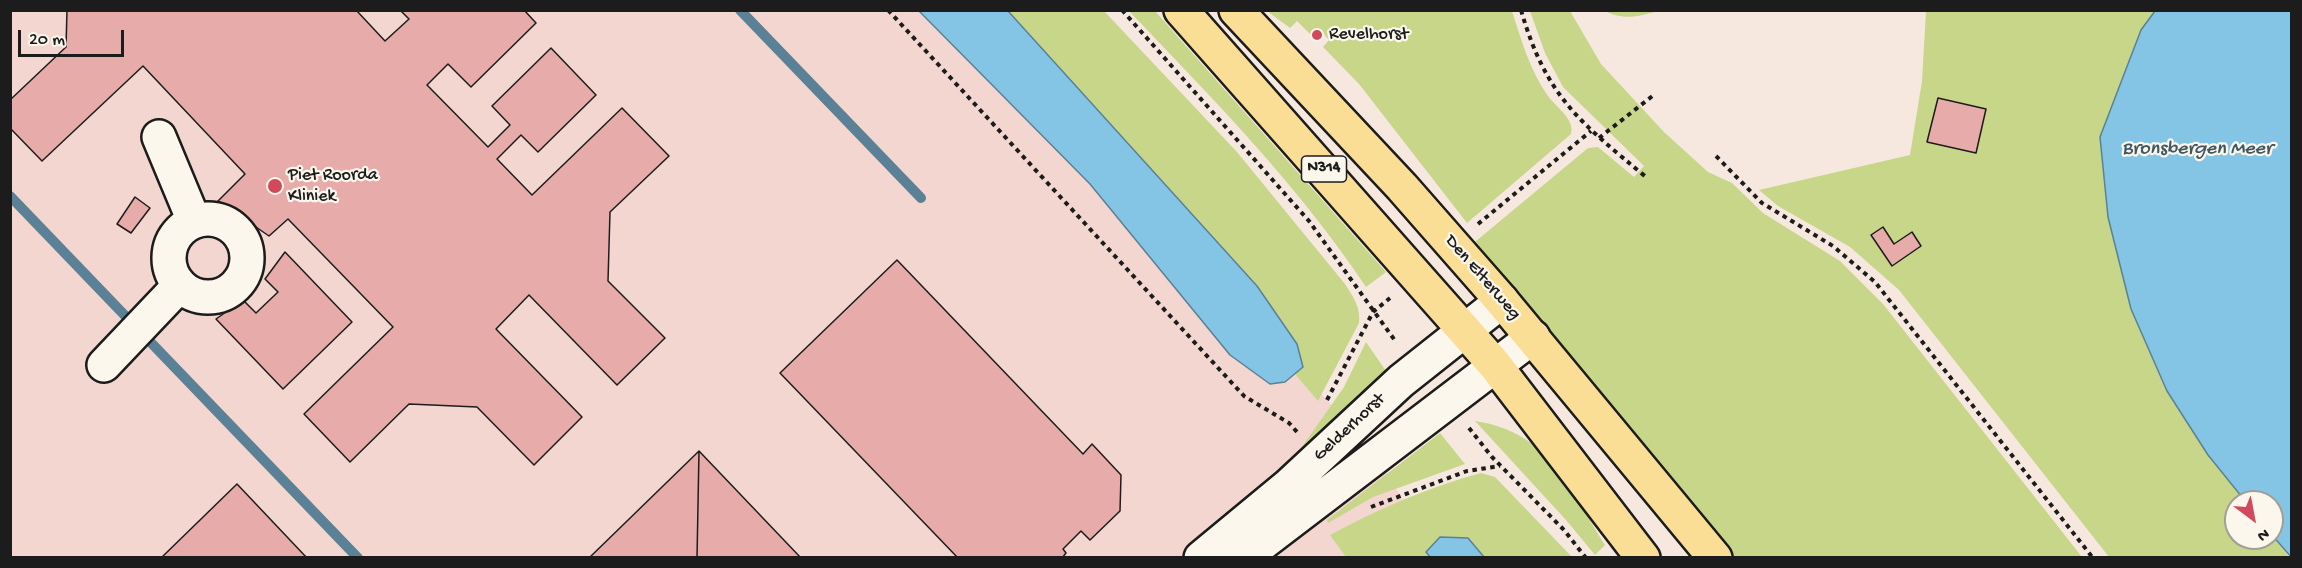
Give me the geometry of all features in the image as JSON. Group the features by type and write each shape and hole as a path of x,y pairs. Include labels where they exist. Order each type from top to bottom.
{"main road":[{"name":"N314","path":"1181,10 1495,365 1643,558"},
{"name":"Den Elterweg","path":"1236,10 1502,301 1715,558"}],"street":[{"path":"159,137 194,221"},
{"path":"207,218 231,225 241,235 246,246 247,266 238,283 228,292 204,297 191,293 180,285 169,262 170,249 183,227 194,221 207,218"},
{"path":"104,365 180,285"},
{"name":"Gelderhorst","path":"1201,558 1288,486 1417,367 1502,301"},
{"name":"Gelderhorst","path":"1243,558 1533,337"}],"path":[{"path":"888,10 1244,396 1289,423 1301,436"},
{"path":"1122,10 1309,221 1373,312 1417,367"},
{"path":"1521,10 1536,57 1548,80 1591,131 1646,177"},
{"path":"1599,138 1656,94"},
{"path":"1453,245 1591,131"},
{"path":"1716,156 1762,203 1833,246 1875,282 2093,558"},
{"name":"Gelderhorst","path":"1324,404 1373,312"},
{"path":"1446,402 1500,466 1564,530 1586,558"},
{"path":"1361,512 1447,478 1485,467 1500,466"}],"shaded area":[{"path":"10,11 968,11 1373,450 1437,557 11,557"}],"green space":[{"path":"1008,11 1104,11 1237,152 1345,284 1358,307 1359,323 1318,401 1295,374 1303,367"},
{"path":"1129,11 1155,11 1386,272 1366,287 1312,213 1254,144"},
{"path":"1267,11 1512,11 1536,76 1548,96 1568,118 1571,134 1467,223 1359,84 1323,47 1329,40 1319,28 1311,35 1297,21 1290,28"},
{"path":"1530,11 1570,11 1601,64 1664,132 1708,172 1732,183 1763,213 1840,261 1883,304 2082,557 1730,557 1470,246 1588,148 1598,147 1634,177 1644,166 1563,87 1545,53"},
{"path":"1605,11 1659,11 1626,17"},
{"path":"1926,11 2155,11 2141,30 2100,137 2108,217 2131,309 2167,391 2208,455 2236,490 2224,490 2224,550 2284,550 2289,557 2109,557 1899,290 1850,247 1778,206 1759,190 1910,155 1922,81"},
{"path":"1366,342 1386,371 1301,459 1297,454 1344,387"},
{"path":"1475,421 1501,427 1522,437 1540,450 1555,466 1605,545 1595,555 1566,520"},
{"path":"1440,433 1465,464 1373,497 1328,523 1327,520"},
{"path":"1481,473 1495,477 1572,557 1484,557 1468,538 1426,552 1430,557 1346,557 1330,535 1404,500"}],"water":[{"path":"919,11 1008,11 1257,286 1297,344 1303,367 1285,382 1270,384 1230,355 1090,184"},
{"name":"Bronsbergen Meer","path":"2155,11 2291,11 2291,557 2284,549 2284,490 2236,490 2208,455 2167,391 2131,309 2108,217 2100,137 2141,30"},
{"path":"1440,537 1468,538 1484,557 1430,557 1426,552"}],"building":[{"path":"67,10 356,10 385,41 409,19 400,10 524,10 536,23 471,87 448,64 427,85 488,147 510,125 492,106 551,48 596,95 538,152 521,135 497,159 532,195 622,108 669,156 610,212 608,281 665,338 617,385 529,295 496,329 582,417 534,465 477,407 409,404 350,462 304,414 393,327 288,219 269,236 218,201 245,174 143,66 42,161 10,128 10,100 66,47"},
{"path":"1938,98 1986,109 1976,153 1927,142"},
{"path":"135,197 150,208 131,233 117,224"},
{"path":"1883,227 1894,244 1912,232 1921,246 1892,266 1871,235"},
{"path":"285,252 352,322 283,389 216,319 243,300 256,313 278,292 265,279"},
{"path":"897,260 1083,454 1092,444 1121,475 1120,511 1090,540 1081,531 1063,549 1066,553 1062,558 958,558 780,373"},
{"path":"699,451 697,558 589,558"},
{"path":"699,451 801,558 697,558"},
{"path":"237,484 307,558 161,558"}],"waterway":[{"path":"740,10 921,198"},
{"path":"10,196 358,558"}],"place":[{"name":"Revelhorst","path":"1317,35"},
{"name":"Piet Roorda Kliniek","path":"275,186"}]}
